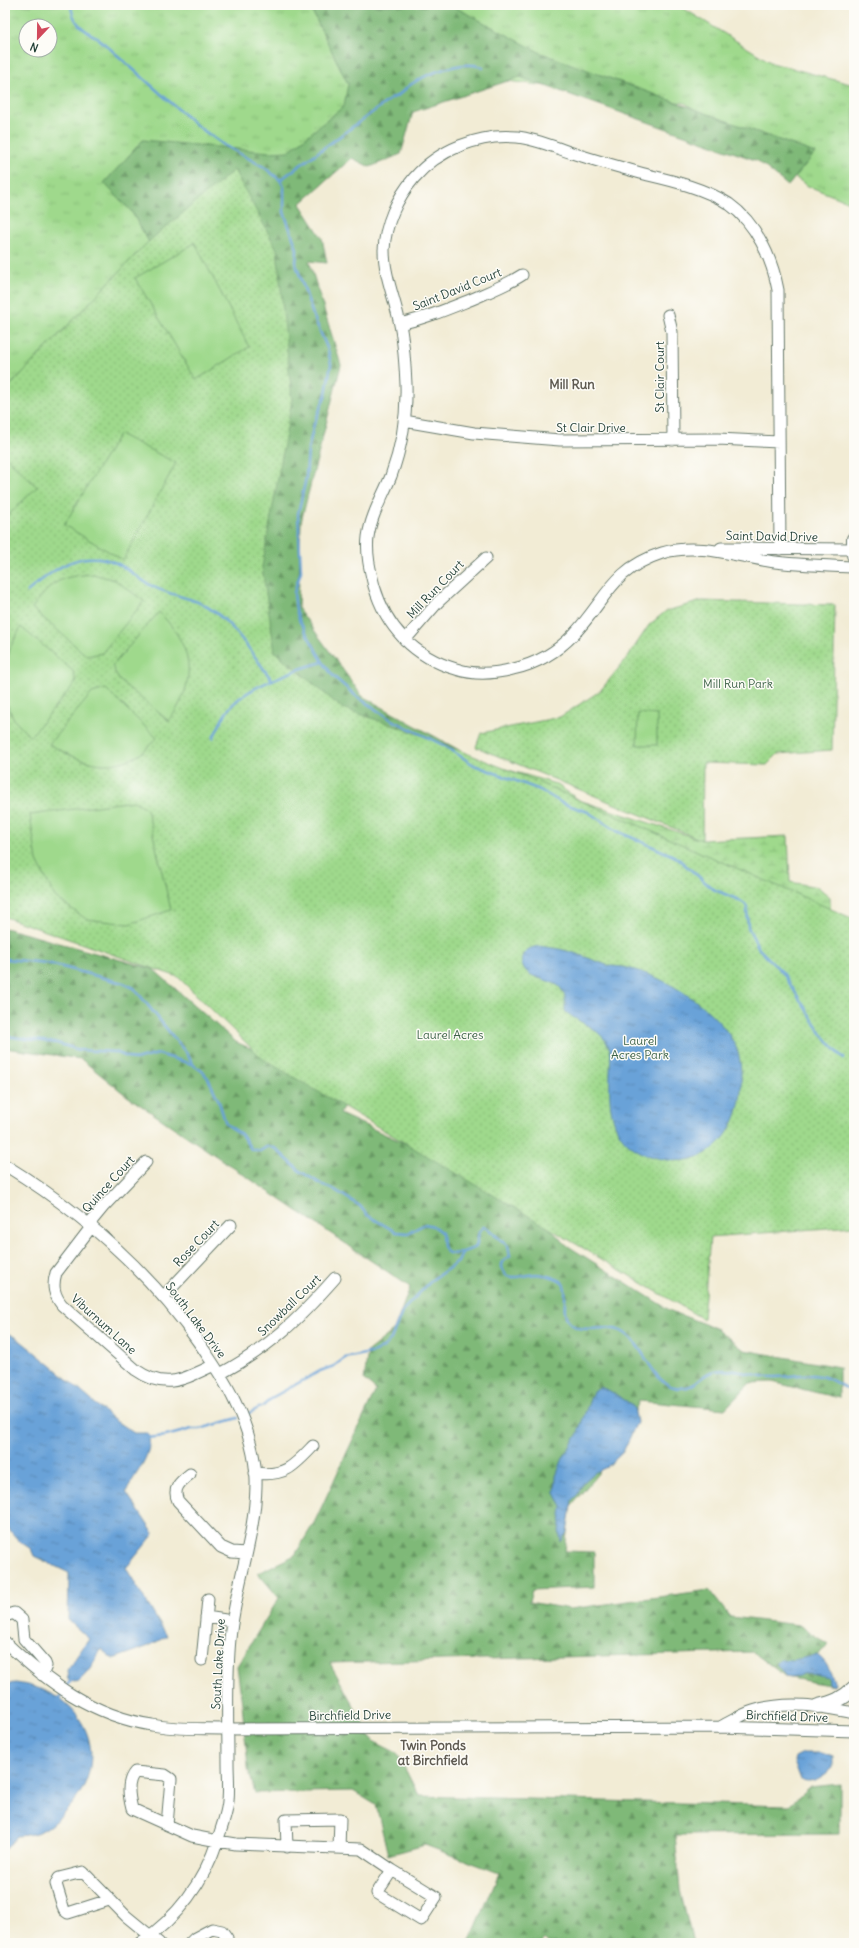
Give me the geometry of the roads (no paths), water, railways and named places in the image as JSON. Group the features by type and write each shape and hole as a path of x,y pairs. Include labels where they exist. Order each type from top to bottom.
{"main road":[{"path":"818,1706 834,1703 846,1696 854,1688"}],"street":[{"path":"713,551 681,549 659,554 637,563 611,585 582,624 565,643 543,658 519,668 493,673 466,672 442,665 421,653 405,640 390,622 379,602 370,569 368,547 371,523 396,461 404,421 405,375 400,324 387,274 385,260 386,235 395,209 408,185 424,168 449,150 476,140 498,137 517,137 546,143 584,156 668,180 719,199 731,206 748,223 768,256 776,279 779,302 780,549"},
{"name":"Saint David Court","path":"400,324 448,310 500,288 522,275"},
{"name":"St Clair Court","path":"668,315 672,332 673,440"},
{"name":"St Clair Drive","path":"404,421 461,431 515,438 560,440 779,442"},
{"name":"Saint David Drive","path":"713,551 723,548 854,548"},
{"name":"Saint David Drive","path":"713,551 779,563 854,567"},
{"name":"Mill Run Court","path":"405,640 438,602 486,558"},
{"name":"Quince Court","path":"91,1225 103,1207 146,1162"},
{"name":"South Lake Drive","path":"5,1165 68,1207 91,1225 129,1260 163,1297 188,1328 217,1369 236,1403 245,1427 255,1473 255,1508 232,1621 228,1679 227,1806 218,1841 203,1874 186,1902 154,1939 140,1943"},
{"name":"Viburnum Lane","path":"91,1225 56,1273 54,1292 62,1305 136,1370 150,1378 166,1382 179,1381 217,1369"},
{"name":"Rose Court","path":"163,1297 231,1225"},
{"name":"Snowball Court","path":"217,1369 248,1359 278,1337 335,1278"},
{"path":"255,1473 269,1475 282,1472 294,1465 313,1446"},
{"path":"190,1474 178,1484 175,1495 178,1501 221,1547 232,1552 246,1553"},
{"path":"202,1660 208,1599"},
{"path":"5,1616 14,1613 22,1620 24,1640 45,1663 46,1666 42,1675"},
{"path":"206,1617 232,1621"},
{"name":"Birchfield Drive","path":"5,1642 42,1675 67,1694 97,1709 116,1716 160,1727 228,1729 720,1727 854,1731"},
{"name":"Birchfield Drive","path":"720,1727 752,1711 779,1705 818,1706 854,1713"},
{"path":"167,1825 171,1779 165,1775 135,1772 130,1778 129,1798 132,1809 167,1825 192,1836 236,1844 362,1849 392,1870 436,1897 421,1920 377,1893 392,1870"},
{"path":"287,1847 286,1820 340,1819 339,1848"},
{"path":"109,1900 68,1913 64,1910 56,1884 59,1878 83,1872 109,1900 154,1939"},
{"path":"190,1943 195,1938 212,1929 222,1931 226,1938 226,1943"}],"water":[{"path":"540,946 572,952 607,965 628,968 659,979 693,999 716,1018 723,1026 734,1043 739,1056 741,1095 737,1112 731,1127 722,1140 710,1151 696,1158 680,1161 662,1159 638,1151 623,1139 614,1121 610,1101 611,1059 609,1047 605,1040 595,1030 565,1011 565,996 560,987 552,982 530,974 523,966 522,957 524,954 530,948"},
{"path":"5,1332 17,1338 53,1367 114,1420 134,1433 148,1433 149,1449 143,1464 126,1492 154,1534 126,1568 167,1636 149,1646 113,1659 101,1649 94,1663 84,1676 76,1682 68,1679 67,1670 89,1639 68,1620 69,1573 34,1556 31,1549 19,1541 5,1525"},
{"path":"600,1387 610,1391 631,1404 634,1408 637,1422 623,1452 607,1467 594,1473 583,1483 578,1494 572,1500 567,1532 561,1542 559,1531 562,1507 555,1493 556,1476 563,1458 577,1435 593,1391"},
{"path":"817,1655 828,1667 835,1683 834,1686 829,1684 828,1677 813,1673 792,1678 786,1677 776,1663 782,1659 793,1660"},
{"path":"16,1683 41,1689 61,1700 76,1715 86,1732 91,1752 89,1772 80,1793 64,1813 43,1830 32,1834 17,1836 5,1850 5,1684"},
{"path":"803,1753 822,1753 833,1757 833,1768 814,1780 801,1780 794,1761 795,1757"}],"waterway":[{"path":"71,5 76,21 83,29 98,38 196,125 224,145 264,167 280,180 284,187 284,212 297,249 296,264 313,315 328,350 331,364 326,394 314,424 308,450 306,478 298,514 301,571 294,593 296,610 300,622 323,662 333,676 356,696 390,719 445,746 474,765 540,790 562,803 588,812 617,831 676,857 713,889 745,904 747,907 748,927 759,949 783,973 821,1033 844,1058"},
{"path":"280,180 410,85 426,76 456,66 475,65 483,68"},
{"path":"27,592 57,569 79,560 90,558 103,559 116,563 126,568 144,582 165,592 200,603 222,618 240,637 272,680"},
{"path":"213,738 227,711 234,703 252,690 276,678 323,662"},
{"path":"5,959 47,963 123,983 134,988 187,1054 193,1064"},
{"path":"5,1036 57,1043 79,1050 115,1052 135,1060 158,1054 192,1064 202,1071 208,1078 218,1099 226,1124 241,1134 251,1149 260,1151 268,1146 276,1149 300,1171 324,1186 335,1190 360,1206 367,1215 396,1232 408,1233 425,1224 433,1226 442,1233 443,1246 449,1253 453,1254 463,1252 476,1247 479,1232 483,1227 487,1228 508,1246 510,1256 502,1264 504,1273 507,1276 515,1277 533,1274 546,1275 561,1281 565,1290 565,1312 569,1322 580,1328 608,1328 621,1331 629,1336 636,1344 659,1377 674,1387 687,1387 709,1373 728,1370 769,1377 805,1375 820,1376 848,1389"},
{"path":"245,1415 263,1406 273,1397 320,1371 334,1366 345,1358 375,1352 384,1347 391,1339 403,1310 433,1279 458,1262 462,1253"},
{"path":"146,1438 166,1436 192,1429 200,1429 238,1418"},
{"path":"66,1687 72,1678"},
{"path":"58,1701 63,1692"}],"district":[{"name":"Mill Run","path":"572,384"},
{"name":"Twin Ponds at Birchfield","path":"433,1752"}],"park label":[{"name":"Mill Run Park","path":"738,683"},
{"name":"Laurel Acres","path":"450,1034"},
{"name":"Laurel Acres Park","path":"640,1047"}]}
